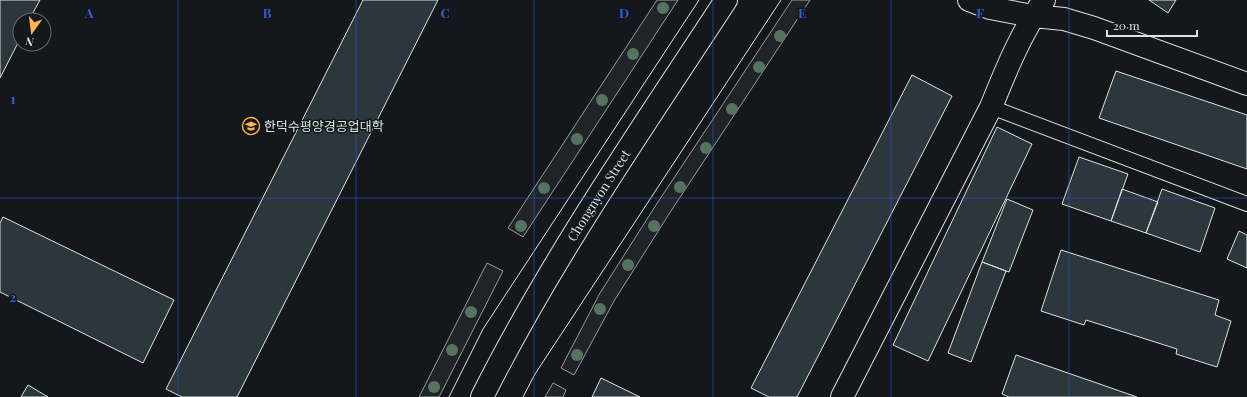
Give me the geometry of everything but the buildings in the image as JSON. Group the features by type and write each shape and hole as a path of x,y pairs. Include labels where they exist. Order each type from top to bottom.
{"street":[{"name":"Chongnyon Street","path":"482,397 510,342 582,222 726,0"},
{"path":"969,0 990,8 1039,8 1064,19 1094,28 1247,84"},
{"path":"842,397 991,107 1010,62 1039,8"}],"lane":[{"path":"991,107 1247,204"}],"shaded area":[{"path":"657,0 678,0 523,237 508,228"},
{"path":"792,0 810,0 669,214 614,301 574,375 561,368 600,293 656,205"},
{"path":"487,263 503,271 439,397 419,397"},
{"path":"553,383 566,390 563,397 545,397"}],"tram line":[{"path":"449,397 483,329 699,0"},
{"path":"523,397 535,374 781,0"}],"place":[{"name":"한덕수평양경공업대학","path":"251,126"}]}
